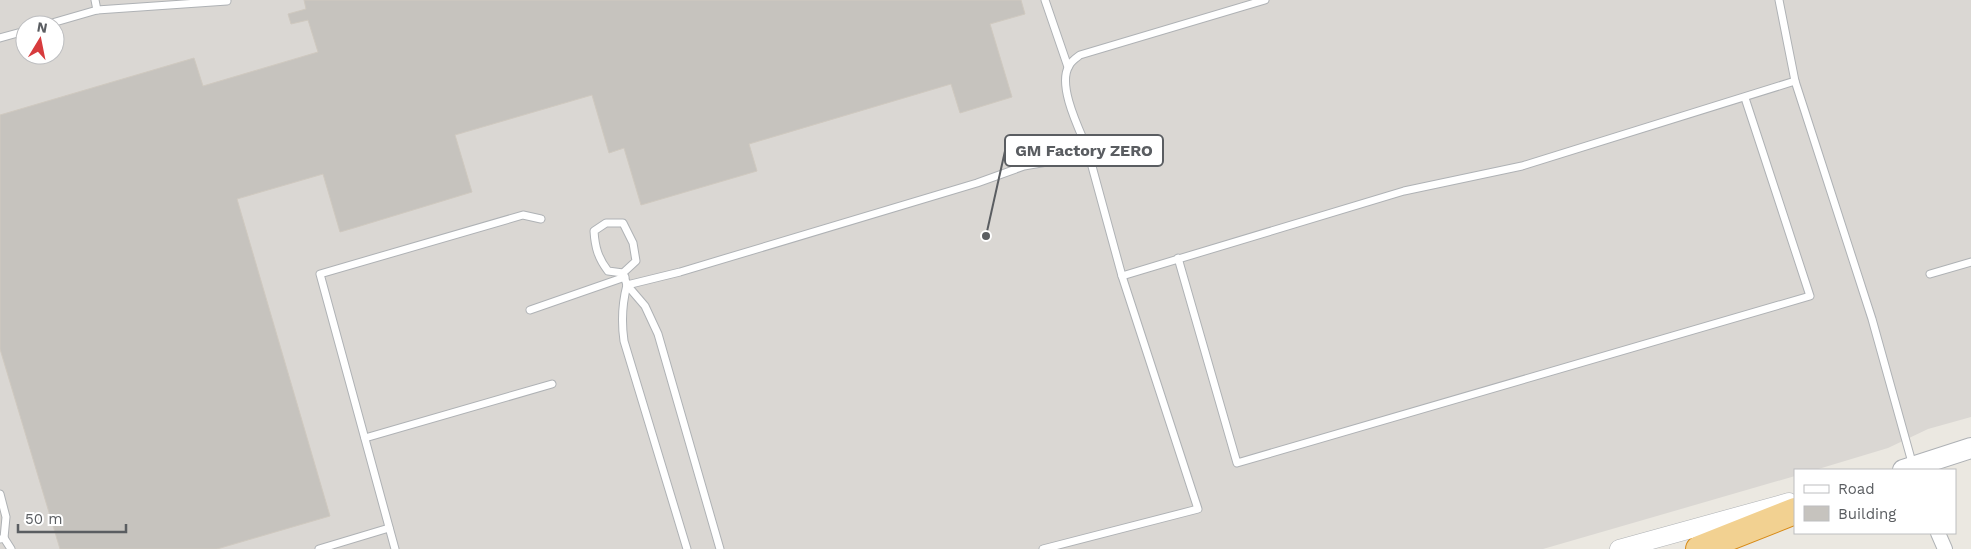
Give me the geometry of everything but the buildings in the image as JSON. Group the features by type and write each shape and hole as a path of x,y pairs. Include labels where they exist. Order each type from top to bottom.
{"highway":[{"path":"1699,549 1794,511"}],"main road":[{"path":"1910,469 1971,448"}],"street":[{"path":"1619,549 1794,500"}],"lane":[{"path":"94,0 97,10"},
{"path":"1043,549 1198,509 1122,276 1087,148 1065,87 1068,66 1045,0"},
{"path":"1068,66 1080,55 1265,0"},
{"path":"1779,0 1795,81 1872,319 1910,469"},
{"path":"65,19 97,10 227,1"},
{"path":"0,38 15,34"},
{"path":"1122,276 1404,191 1522,166 1795,81"},
{"path":"1178,258 1238,463 1810,296 1745,98"},
{"path":"530,310 625,278 680,272 977,183 1024,166 1047,162 1087,148"},
{"path":"395,549 320,274 522,215 541,219"},
{"path":"687,549 624,340 621,322 622,306 625,278 636,261 633,243 623,223 606,223 594,231 595,246 600,261 608,271 625,278 645,306 658,334 720,549"},
{"path":"1930,274 1971,262"},
{"path":"365,438 552,384"},
{"path":"0,494 6,517 2,538 11,549"},
{"path":"319,549 390,528"}],"shaded area":[{"path":"0,0 1971,0 1971,417 1928,429 1888,448 1818,469 1794,469 1794,476 1543,549 0,549"}],"place":[{"name":"GM Factory ZERO","path":"986,236"}]}
